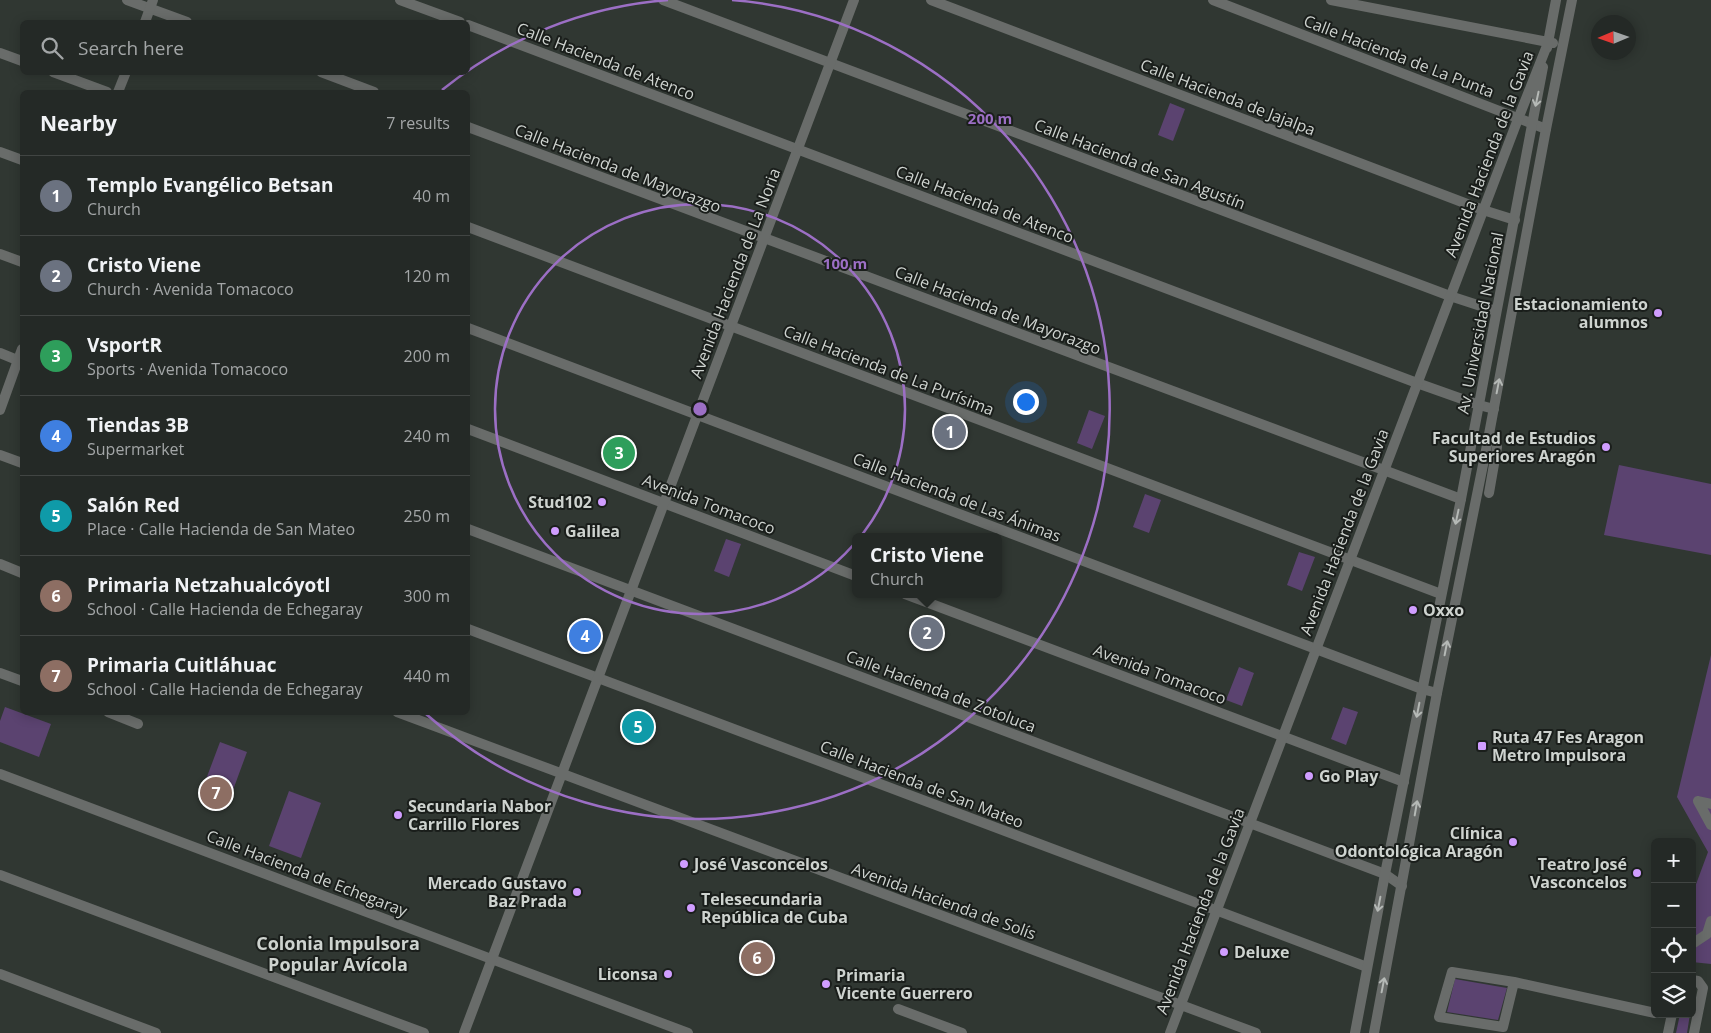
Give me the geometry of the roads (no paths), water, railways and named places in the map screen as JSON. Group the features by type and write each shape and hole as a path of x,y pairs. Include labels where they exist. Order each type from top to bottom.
{"street":[{"path":"127,0 151,4 183,20"},
{"path":"400,0 455,20"},
{"name":"Calle Hacienda de San Agustín","path":"663,0 1450,296 1496,311"},
{"name":"Avenida Hacienda de La Noria","path":"464,1033 854,0"},
{"name":"Calle Hacienda de Jajalpa","path":"931,0 1483,210 1515,220"},
{"name":"Calle Hacienda de La Punta","path":"1213,0 1546,129"},
{"path":"1331,0 1564,45"},
{"name":"Av. Universidad Nacional","path":"1356,1033 1385,874 1480,405 1496,311 1556,0"},
{"name":"Av. Universidad Nacional","path":"1374,1033 1437,693 1572,0"},
{"path":"145,20 151,4"},
{"name":"Calle Hacienda de Atenco","path":"470,26 1417,383 1494,408"},
{"name":"Avenida Hacienda de la Gavia","path":"1170,1033 1548,42"},
{"path":"0,53 20,60"},
{"path":"62,75 102,90"},
{"path":"119,90 125,75"},
{"path":"329,75 369,90"},
{"name":"Calle Hacienda de Mayorazgo","path":"470,129 1461,499"},
{"path":"0,152 20,159"},
{"name":"Calle Hacienda de La Purísima","path":"470,228 1441,594"},
{"path":"0,254 20,261"},
{"name":"Calle Hacienda de Las Ánimas","path":"470,329 1422,689 1437,693"},
{"path":"0,354 20,361 0,410"},
{"name":"Avenida Tomacoco","path":"470,430 852,574"},
{"path":"1489,493 1497,447"},
{"path":"0,455 20,462"},
{"name":"Calle Hacienda de Zotoluca","path":"470,530 1250,822 1385,874 1402,886"},
{"path":"0,564 20,572"},
{"name":"Avenida Tomacoco","path":"916,598 1404,782"},
{"name":"Calle Hacienda de San Mateo","path":"470,630 1367,967"},
{"path":"0,673 20,680"},
{"path":"116,715 138,724"},
{"name":"Avenida Hacienda de Solís","path":"405,715 1256,1033"},
{"name":"Calle Hacienda de Echegaray","path":"0,774 688,1033"},
{"path":"1711,804 1698,801 1711,825"},
{"path":"0,875 424,1033"},
{"path":"1696,941 1707,934 1711,921"},
{"path":"1514,982 1503,1027 1439,1017 1452,972 1514,982 1651,1012"},
{"path":"0,974 156,1033"},
{"path":"1694,1033 1703,988 1696,981"},
{"path":"898,1009 962,1033"},
{"path":"1668,1033 1671,1018"}],"place":[{"name":"Estacionamiento alumnos","path":"1658,313"},
{"name":"Templo Evangélico Betsan","path":"950,432"},
{"name":"Facultad de Estudios Superiores Aragón","path":"1606,447"},
{"name":"VsportR","path":"619,453"},
{"name":"Stud102","path":"602,502"},
{"name":"Galilea","path":"555,531"},
{"name":"Oxxo","path":"1413,610"},
{"name":"Cristo Viene","path":"927,633"},
{"name":"Tiendas 3B","path":"585,636"},
{"name":"Salón Red","path":"638,727"},
{"name":"Ruta 47 Fes Aragon Metro Impulsora","path":"1482,746"},
{"name":"Go Play","path":"1309,776"},
{"name":"Primaria Cuitláhuac","path":"216,793"},
{"name":"Secundaria Nabor Carrillo Flores","path":"398,815"},
{"name":"Clínica Odontológica Aragón","path":"1513,842"},
{"name":"José Vasconcelos","path":"684,864"},
{"name":"Teatro José Vasconcelos","path":"1637,873"},
{"name":"Mercado Gustavo Baz Prada","path":"577,892"},
{"name":"Telesecundaria República de Cuba","path":"691,908"},
{"name":"Deluxe","path":"1224,952"},
{"name":"Primaria Netzahualcóyotl","path":"757,958"},
{"name":"Liconsa","path":"668,974"},
{"name":"Primaria Vicente Guerrero","path":"826,984"}],"district":[{"name":"Colonia Impulsora Popular Avícola","path":"338,953"}]}
